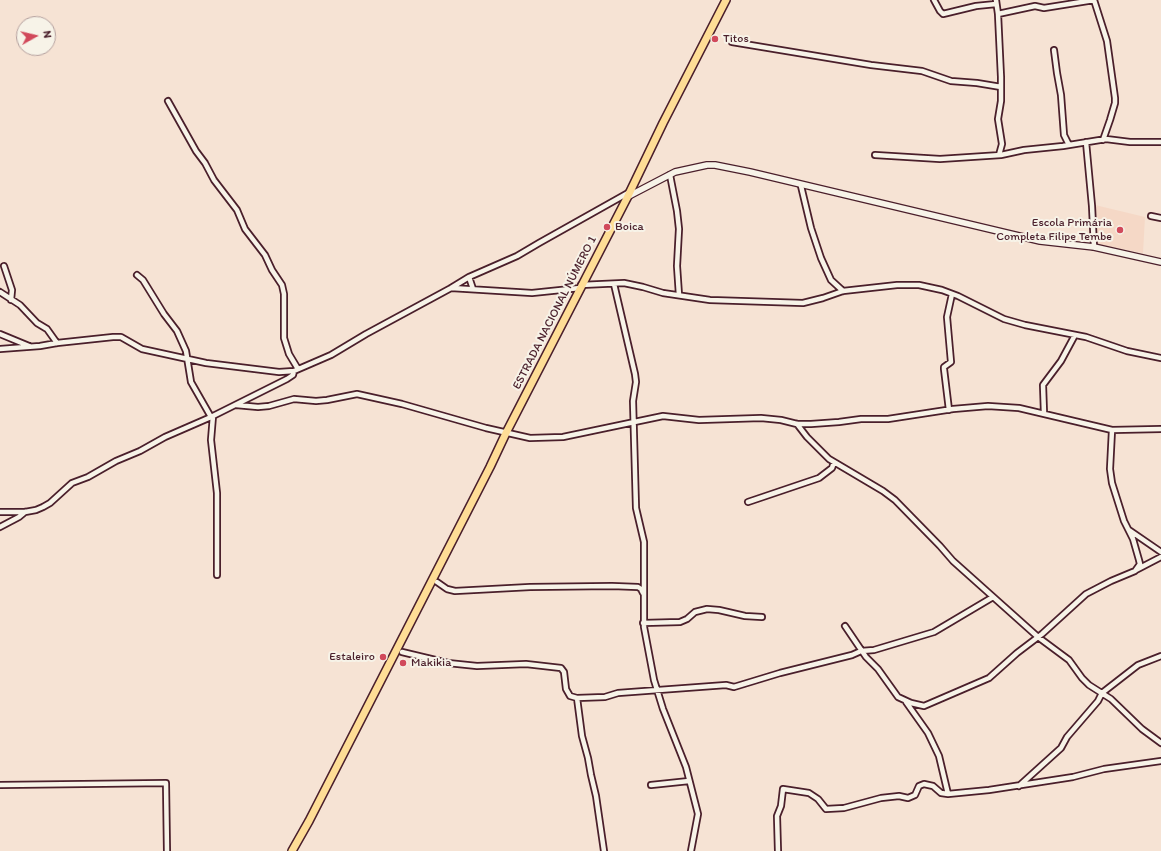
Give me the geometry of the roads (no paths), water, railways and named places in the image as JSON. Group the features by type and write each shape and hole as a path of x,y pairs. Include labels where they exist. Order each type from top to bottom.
{"highway":[{"name":"ESTRADA NACIONAL NÚMERO 1","path":"292,851 469,509 506,433 726,0"}],"street":[{"path":"934,0 943,14 996,2 998,14 1001,87 1001,101 998,119 1002,144 999,155"},
{"path":"998,14 1034,6 1044,8 1094,0 1107,41 1115,98 1115,103 1103,140"},
{"path":"732,42 871,65 922,71 951,81 1001,87"},
{"path":"1054,50 1061,95 1064,135 1069,145"},
{"path":"168,101 196,151 205,163 214,180 237,210 245,229 265,255 272,270 282,285 284,294 284,338 296,370"},
{"path":"1105,134 1109,139"},
{"path":"875,155 940,159 999,155 1109,139 1130,142 1161,142"},
{"path":"1086,142 1094,247"},
{"path":"1002,144 1007,150 1012,152"},
{"path":"0,349 121,337 142,349 206,363 279,372 296,370 331,355 366,334 452,288 469,277 517,256 628,195 675,172 699,166 715,166 750,172 802,186 1040,241 1094,247 1161,262"},
{"path":"670,175 679,230 676,266 679,295"},
{"path":"802,186 811,228 821,258 831,280 843,291"},
{"path":"1151,216 1161,218"},
{"path":"4,266 12,290 11,300"},
{"path":"137,275 143,280 164,314 175,328 186,351 192,386 212,417 211,440 217,493 217,575"},
{"path":"469,277 473,289"},
{"path":"614,284 635,374 633,401 636,508 644,542 644,623 654,680 686,767 698,814 691,851"},
{"path":"452,288 532,293 580,287 631,284 663,293 710,300 803,303 843,291 908,284 942,290 1004,319 1086,337 1127,352 1161,358"},
{"path":"0,292 20,305 37,323 47,329 57,343"},
{"path":"949,410 944,367 951,362 947,317 952,294"},
{"path":"0,334 30,346"},
{"path":"1044,413 1043,385 1061,361 1075,335"},
{"path":"0,512 25,512 36,510 50,504 72,483 96,472 104,466 140,452 165,436 212,417 293,376 296,370"},
{"path":"236,404 258,407 269,406 294,399 316,401 357,394 402,404 506,433 530,438 563,437 663,416 699,420 761,418 781,420 797,424 826,424 861,419 888,419 988,406 1019,408 1112,430 1161,429"},
{"path":"797,424 829,459 883,491 895,500 953,561 1038,637 1069,660 1082,678 1120,707 1142,729 1160,742"},
{"path":"1112,430 1110,469 1112,482 1124,521 1139,560 1140,564 1135,571"},
{"path":"748,502 819,478 832,468 834,462"},
{"path":"0,527 19,517 25,512"},
{"path":"1128,529 1161,552"},
{"path":"845,626 866,658 882,673 898,697 905,701 919,705 928,705 989,678 1086,594 1161,557"},
{"path":"437,582 447,589 455,591 530,587 612,586 638,587 644,595"},
{"path":"402,652 448,663 477,666 526,664 560,668 564,672 566,689 570,696 577,698 605,697 618,693 726,685 734,688 780,673 852,655 861,651 874,650 934,632 993,597"},
{"path":"644,623 680,622 687,619 695,612 707,609 745,616 762,617"},
{"path":"1019,786 1061,748 1067,737 1098,702 1102,693 1138,665 1161,656"},
{"path":"577,698 582,736 588,758 590,776 596,796 604,851"},
{"path":"905,701 928,733 939,756 948,794"},
{"path":"778,851 777,816 781,806 783,788 809,793 818,799 826,809 844,808 881,798 898,796 908,798 915,795 919,786 924,784 933,786 941,793 948,794 1019,786 1073,777 1104,769 1161,761"},
{"path":"651,785 689,781"},
{"path":"0,785 166,783 167,851"}],"place":[{"name":"Titos","path":"715,39"},
{"name":"Boica","path":"607,227"},
{"name":"Escola Primária Completa Filipe Tembe","path":"1120,230"},
{"name":"Estaleiro","path":"383,657"},
{"name":"Makikia","path":"403,663"}]}
